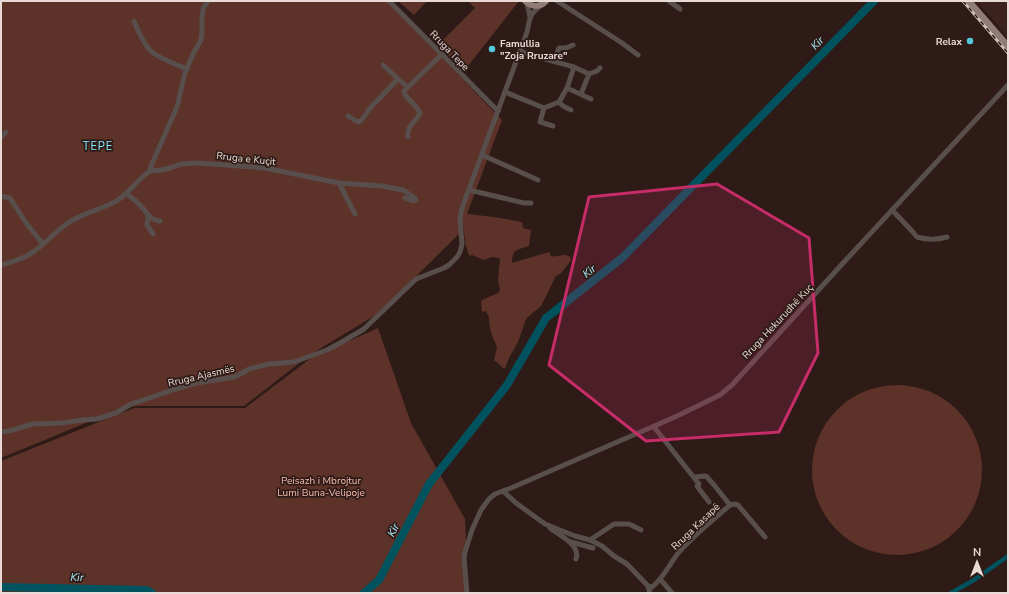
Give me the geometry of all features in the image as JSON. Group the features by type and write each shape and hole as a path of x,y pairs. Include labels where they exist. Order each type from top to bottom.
{"main road":[{"path":"526,2 540,6 546,1"},
{"path":"969,1 1008,46"}],"street":[{"path":"1,265 23,258 35,251 72,221 118,200 150,171 176,107 192,56 201,40 203,9 208,1"},
{"name":"Rruga Tepe","path":"390,1 498,111"},
{"path":"558,1 622,43 638,56"},
{"path":"669,1 680,9"},
{"path":"526,2 530,17"},
{"path":"531,203 524,203 469,190 527,32 530,17 540,6"},
{"path":"134,21 142,38 152,52 176,65 187,69"},
{"path":"554,61 559,48 566,48 573,45"},
{"path":"520,51 542,59 574,67 589,74"},
{"path":"408,137 407,131 415,122 420,112 405,95 404,91 442,54"},
{"path":"383,64 407,87"},
{"path":"505,92 544,108 559,102 567,88 574,67"},
{"path":"580,94 589,74 600,68"},
{"path":"348,116 356,121 361,121 379,98 398,79"},
{"name":"Rruga Hekurudhë Kuç","path":"467,593 464,558 465,552 472,530 481,510 495,494 654,426 720,395 1008,85"},
{"path":"567,88 591,99"},
{"path":"559,102 571,110"},
{"path":"544,108 540,122 553,126"},
{"path":"1,137 6,132"},
{"path":"482,155 538,180"},
{"name":"Rruga e Kuçit","path":"150,171 166,169 181,164 209,164 271,169 339,183 382,186 403,190 416,200 413,201 405,198"},
{"path":"339,183 355,214"},
{"name":"Rruga Ajasmës","path":"1,432 33,424 62,423 97,419 116,413 131,404 196,383 235,377 249,369 269,364 294,362 327,350 364,329 416,279 444,268 457,257 462,244 460,218 469,190"},
{"path":"126,193 140,204 148,216 160,221"},
{"path":"1,196 10,198 26,223 43,244"},
{"path":"892,210 917,237 928,239 940,239 947,237"},
{"path":"148,216 148,225 153,234"},
{"name":"Rruga Kasapë","path":"654,426 699,484 697,486 709,502"},
{"name":"Rruga Kasapë","path":"694,478 706,476 730,506"},
{"path":"503,491 516,503 570,542 593,548"},
{"name":"Rruga Kasapë","path":"648,586 652,587 660,579 680,551 734,504 738,505 765,537"},
{"path":"545,524 575,536 590,540 602,546 626,564 648,586 650,593"},
{"path":"590,540 614,524 629,524 641,530"},
{"path":"570,542 578,556 576,559"},
{"path":"660,579 672,593"}],"highlighted area":[{"path":"717,184 809,238 818,353 779,432 646,441 549,365 589,197"}],"shaded area":[{"path":"976,1 1008,1 1008,38 991,17"}],"green space":[{"path":"1,1 387,1 502,120 467,214 522,222 523,228 531,230 529,246 518,249 514,253 512,263 549,252 551,256 565,255 570,257 571,260 561,273 555,277 541,306 526,319 518,342 505,368 494,361 497,347 490,329 489,318 486,311 482,312 481,302 482,300 498,293 500,290 498,280 500,258 492,257 484,260 472,255 469,256 465,242 463,223 459,234 379,313 311,354 244,406 139,406 122,408 1,458"},
{"path":"398,1 427,1 414,15"},
{"path":"468,1 519,1 464,71 438,45 475,8"},
{"name":"Peisazh i Mbrojtur Lumi Buna-Velipoje","path":"378,328 411,423 465,519 468,593 1,593 1,461 134,408 245,408 311,358"},
{"path":"889,385 905,385 930,391 951,404 963,416 976,437 982,462 982,478 976,503 963,524 951,536 930,549 905,555 889,555 864,549 843,536 831,524 818,503 812,478 812,462 818,437 831,416 843,404 864,391"}],"waterway":[{"name":"Kir","path":"364,593 379,580 429,484 507,385 546,318 622,258 874,1"},
{"path":"951,593 974,580 1008,556"},
{"name":"Kir","path":"1,587 147,590 152,593"}],"railway":[{"path":"963,1 1008,53"}],"place":[{"name":"Relax","path":"970,41"},
{"name":"Famullia \"Zoja Rruzare\"","path":"492,49"}],"district":[{"name":"TEPE","path":"98,146"}]}
